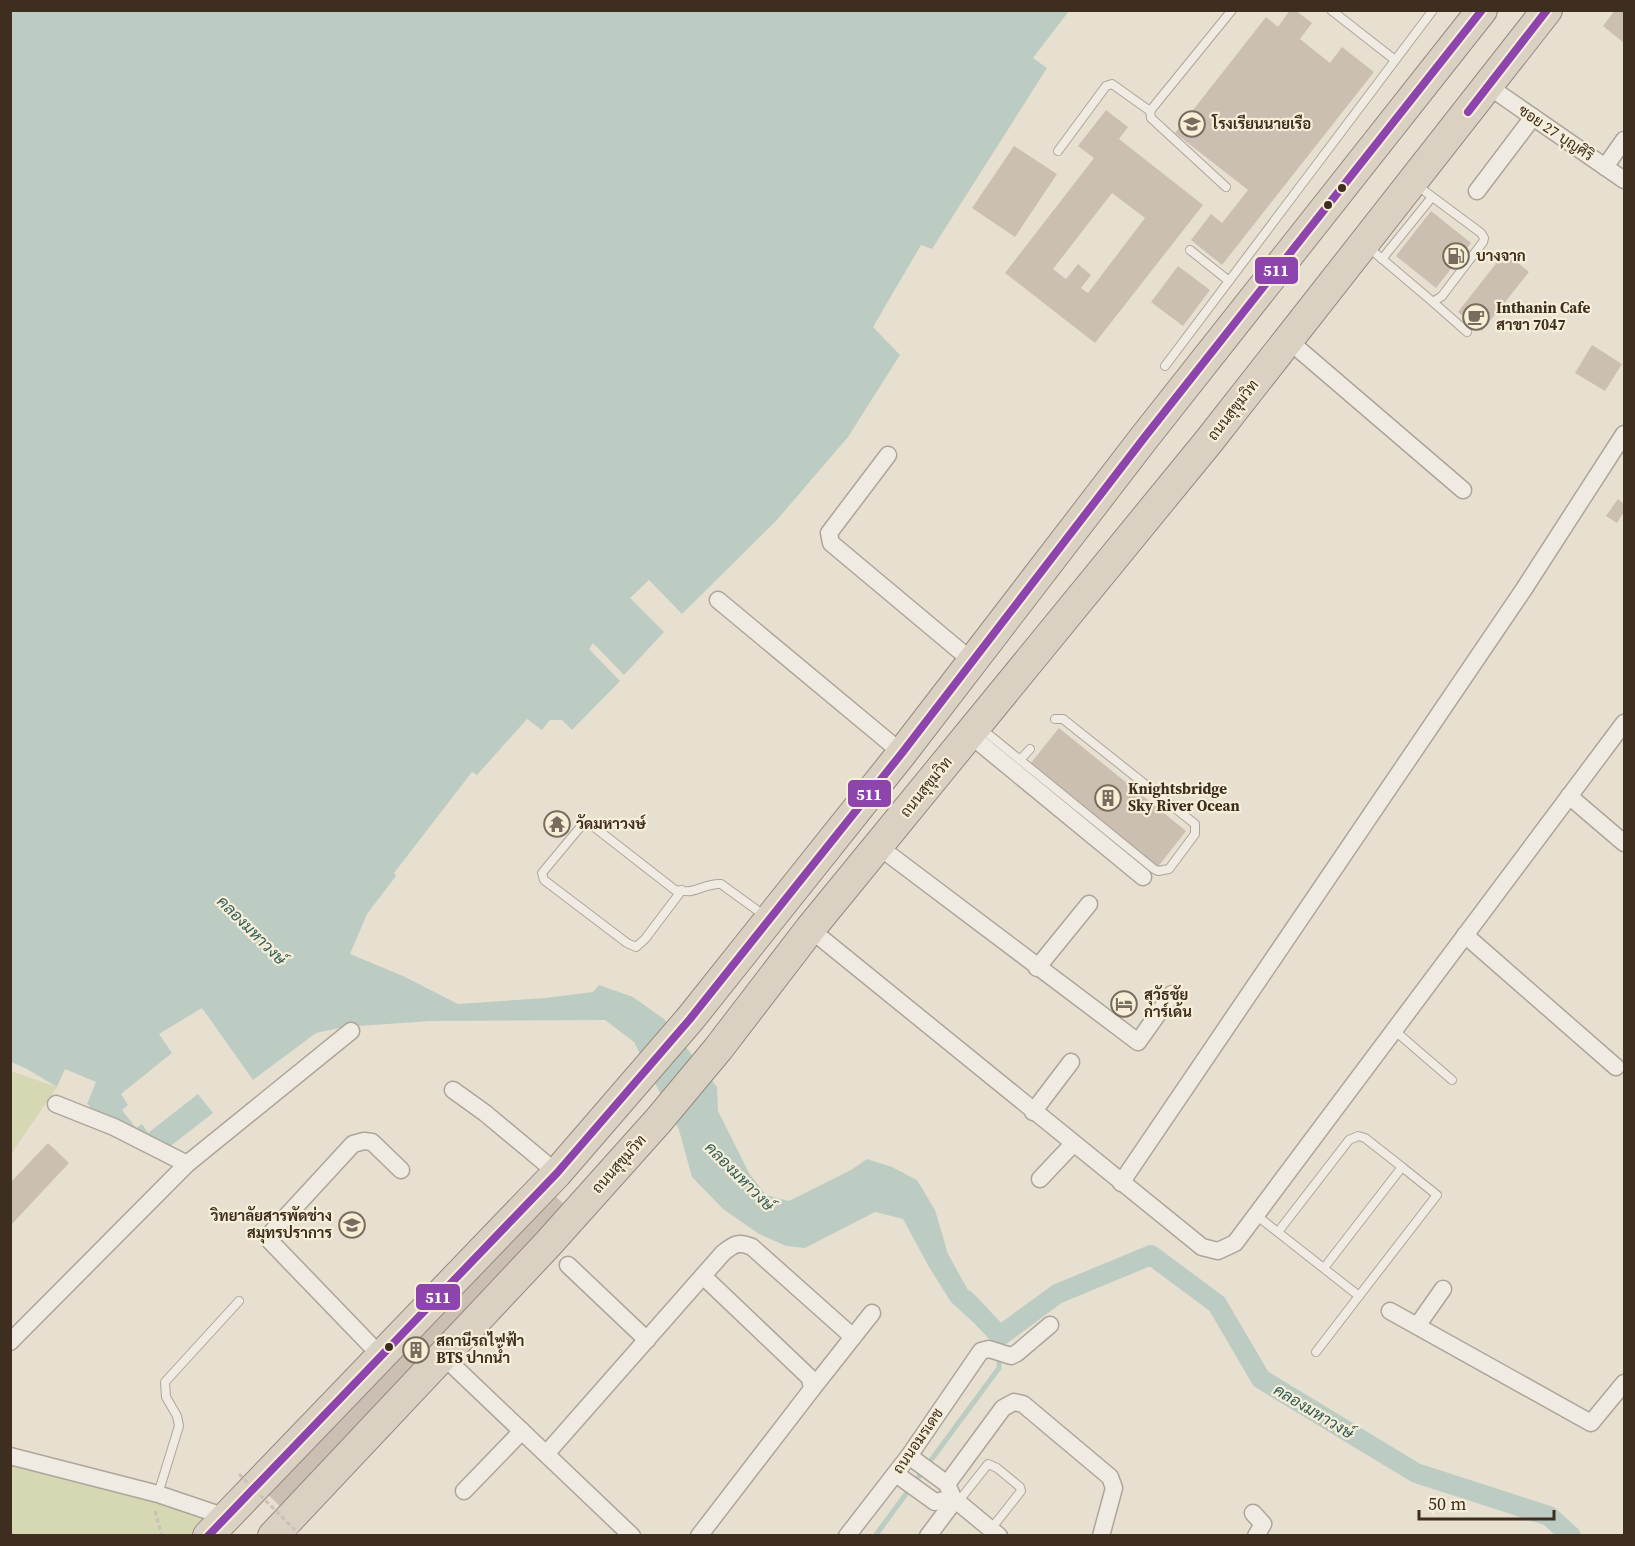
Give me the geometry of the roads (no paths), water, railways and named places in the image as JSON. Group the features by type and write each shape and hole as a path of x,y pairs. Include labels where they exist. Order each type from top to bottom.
{"highway":[{"path":"217,1526 565,1164 628,1093 746,950 902,753 1144,438 1482,10"},
{"name":"ถนนสุขุมวิท","path":"279,1535 442,1354 546,1245 673,1103 810,929 1105,569 1288,340 1373,251 1422,189 1488,86 1547,10"},
{"path":"1067,540 1105,569"}],"street":[{"name":"ซอย 27 บุญศิริ","path":"1488,86 1624,180"},
{"path":"1477,191 1533,117"},
{"path":"1605,166 1624,141"},
{"path":"1288,340 1463,490"},
{"path":"1121,1183 1524,589 1624,434"},
{"path":"888,456 829,533 831,543 972,661"},
{"path":"718,600 902,753"},
{"path":"810,929 1202,1247 1218,1251 1235,1243 1624,723"},
{"path":"973,730 1143,878"},
{"path":"1569,795 1624,843"},
{"path":"878,846 1138,1042 1172,994"},
{"path":"1037,968 1089,904"},
{"path":"1465,935 1616,1067"},
{"path":"10,1342 187,1164 351,1031"},
{"path":"1033,1112 1071,1062"},
{"path":"453,1090 565,1164"},
{"path":"56,1104 114,1126 187,1164"},
{"path":"380,1356 270,1241 271,1233 354,1143 372,1142 401,1170"},
{"path":"1040,1179 1073,1144"},
{"path":"546,1454 703,1276 729,1249 740,1242 752,1247 853,1337"},
{"path":"568,1265 647,1340"},
{"path":"703,1276 810,1378 812,1389"},
{"path":"1417,1326 1443,1289"},
{"path":"1390,1311 1591,1423 1624,1383"},
{"path":"699,1536 872,1313"},
{"name":"ถนนอมรเดช","path":"847,1536 906,1481 913,1459 981,1351 989,1349 1011,1356 1050,1325"},
{"path":"442,1354 632,1536"},
{"path":"928,1536 1003,1408 1014,1402 1023,1404 1110,1477 1114,1488 1101,1536"},
{"path":"464,1491 522,1431"},
{"path":"10,1456 158,1494 217,1526"},
{"path":"913,1459 995,1532"},
{"path":"906,1481 935,1502 953,1496"},
{"path":"1253,1513 1263,1524 1256,1536"}],"lane":[{"path":"1150,111 1232,10"},
{"path":"1331,10 1395,60"},
{"path":"1165,366 1433,10"},
{"path":"1058,152 1106,86 1112,84 1150,111 1151,118 1226,188"},
{"path":"1422,189 1481,233 1484,238 1442,296 1433,302"},
{"path":"1190,250 1229,281"},
{"path":"1373,251 1467,332"},
{"path":"973,730 1020,760 1154,869 1158,871 1169,869 1195,834 1195,824 1063,719 1055,719"},
{"path":"1020,760 1030,749"},
{"path":"682,891 645,939 636,946 627,944 544,880 542,873 582,825 589,824 675,890 689,891 721,884 770,919"},
{"path":"1394,1030 1452,1080"},
{"path":"1278,1232 1349,1140 1358,1136 1365,1138 1437,1195 1316,1352"},
{"path":"1324,1268 1402,1167"},
{"path":"1256,1215 1359,1296"},
{"path":"158,1494 179,1426 177,1416 166,1397 165,1382 238,1301"},
{"path":"953,1496 988,1464 997,1468 1020,1487 1021,1491 995,1532"}],"water":[{"path":"10,11 1069,11 1033,58 1047,68 932,249 921,245 873,327 900,355 848,437 776,521 682,614 649,580 630,598 664,632 624,675 593,643 589,649 620,681 572,730 562,720 550,720 542,730 527,719 477,775 472,772 394,873 396,876 367,914 350,954 403,976 458,1004 593,992 599,985 633,997 664,1019 717,1087 718,1111 749,1173 766,1195 789,1201 851,1170 867,1159 892,1167 917,1180 935,1210 948,1254 984,1319 974,1323 951,1302 903,1219 875,1212 805,1248 786,1246 759,1234 723,1209 692,1177 679,1130 634,1042 605,1020 431,1021 344,1027 316,1033 253,1080 202,1008 159,1034 172,1053 121,1094 128,1105 122,1110 136,1128 142,1124 148,1133 198,1094 213,1113 168,1148 86,1112 90,1106 87,1104 96,1082 65,1069 57,1087 11,1062"}],"waterway":[{"name":"คลองมหาวงษ์","path":"966,1300 1000,1336 1057,1294 1151,1255 1217,1304 1261,1379 1416,1473 1549,1516 1571,1536"},
{"path":"875,1536 999,1368 1000,1336"}],"place":[{"name":"โรงเรียนนายเรือ","path":"1192,124"},
{"name":"บางจาก","path":"1456,256"},
{"name":"Inthanin Cafe สาขา 7047","path":"1476,317"},
{"name":"Knightsbridge Sky River Ocean","path":"1108,798"},
{"name":"วัดมหาวงษ์","path":"557,824"},
{"name":"สุวัธชัย การ์เด้น","path":"1124,1004"},
{"name":"วิทยาลัยสารพัดช่าง สมุทรปราการ","path":"352,1225"},
{"name":"สถานีรถไฟฟ้า BTS ปากน้ำ","path":"416,1350"}]}
